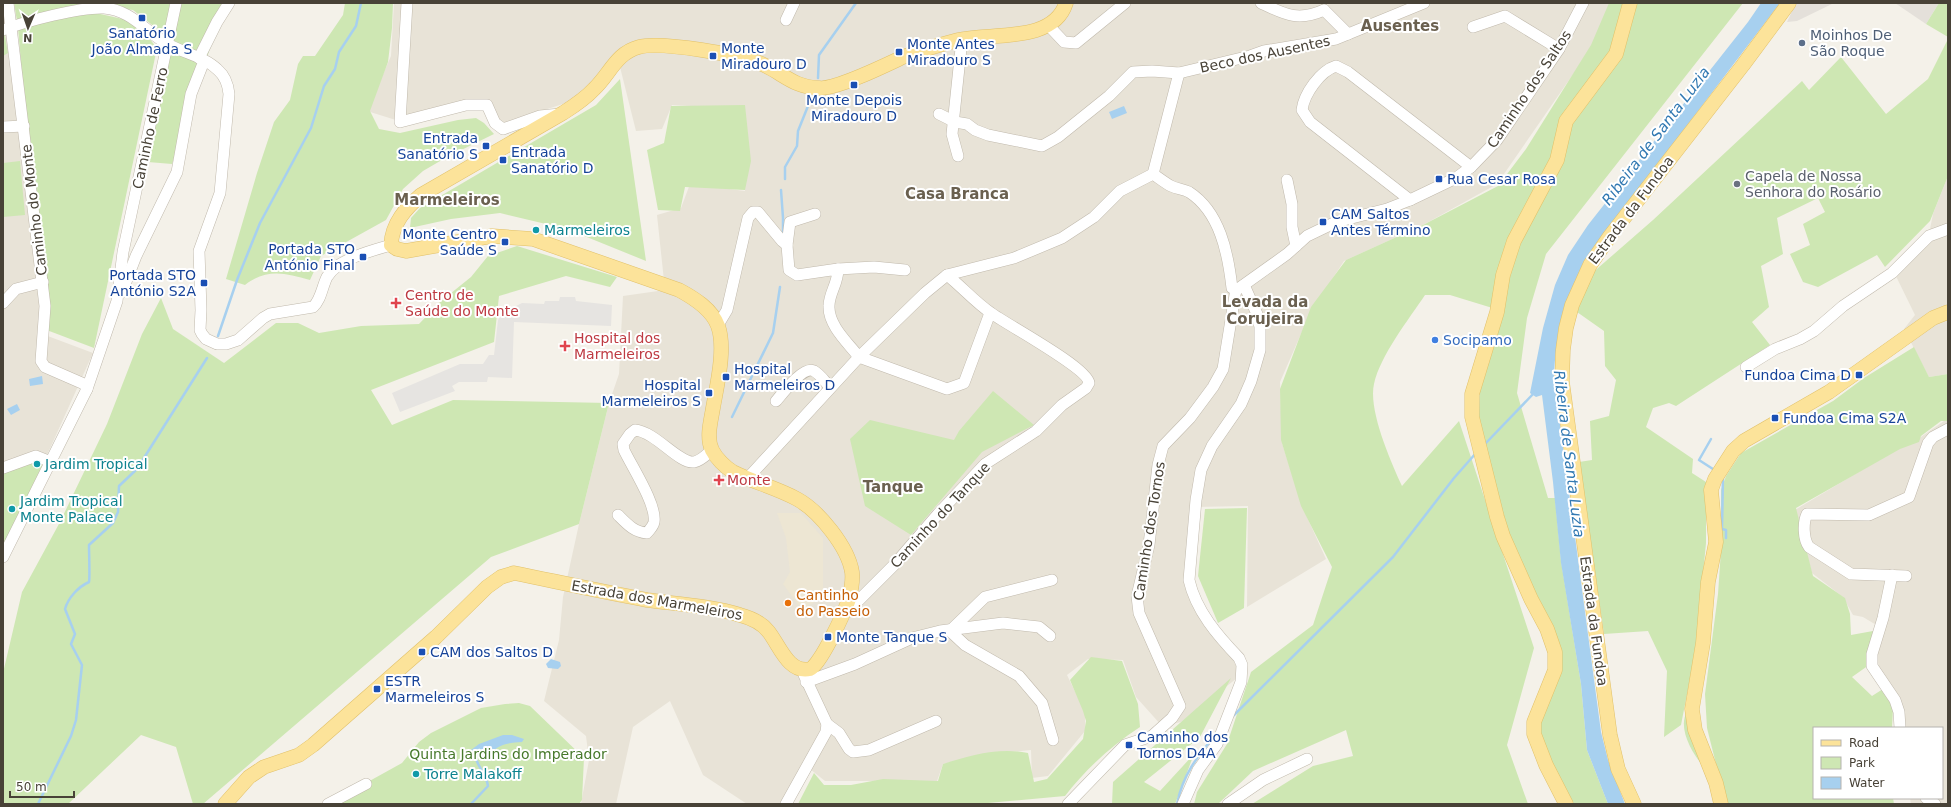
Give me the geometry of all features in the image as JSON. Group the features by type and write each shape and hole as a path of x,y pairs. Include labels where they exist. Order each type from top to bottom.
{"main road":[{"path":"804,675 809,669 819,662 849,599 852,574 845,551 831,532 807,506 728,470 712,450 710,426 720,356 718,326 709,312 696,299 679,290 533,239 492,236 406,251 397,249 391,245 393,232 404,211 421,195 583,100 595,89 623,54 641,46 665,46 740,57 763,64 792,82 805,87 821,89 857,77 915,52 962,39 1021,34 1048,25 1057,18 1066,3"},
{"path":"1566,804 1546,765 1534,734 1534,722 1555,670 1555,652 1547,629 1531,599 1497,517 1472,417 1472,394 1497,312 1503,275 1514,241 1556,160 1566,121 1616,54 1630,3"},
{"name":"Estrada da Fundoa","path":"1634,804 1618,768 1610,735 1562,382 1563,350 1566,328 1572,305 1583,278 1610,236 1743,65 1789,3"},
{"path":"1721,804 1716,783 1695,730 1692,709 1703,643 1708,582 1716,542 1712,484 1732,451 1744,441 1829,392 1933,318 1948,312"},
{"name":"Estrada dos Marmeleiros","path":"225,804 249,777 264,767 299,755 313,745 436,637 487,587 501,577 514,573 633,597 738,614 755,619 767,630 788,661 804,675"}],"street":[{"name":"Caminho do Monte","path":"8,3 8,28 24,126 43,282 45,306 41,350 42,364 45,367 84,384 87,389"},
{"name":"Caminho de Ferro","path":"3,557 87,389 117,301 123,252 176,3"},
{"path":"117,301 136,256 177,172 191,94 201,60 217,22 229,3"},
{"path":"407,3 400,122 466,105 487,105 495,123 504,129 540,116 563,113"},
{"path":"786,20 794,3"},
{"path":"1048,25 1064,42 1076,43 1125,3"},
{"path":"1261,3 1287,15 1305,16 1326,7 1348,34"},
{"name":"Beco dos Ausentes","path":"938,114 955,122 967,124 975,130 1000,139 1042,146 1058,137 1109,96 1129,74 1152,71 1179,73 1250,56 1264,51 1336,39 1424,3"},
{"name":"Caminho dos Saltos","path":"1240,287 1296,246 1307,236 1336,222 1387,209 1410,200 1456,178 1471,167 1497,140 1559,49 1583,3"},
{"path":"8,28 89,8 105,8 120,11 133,17 167,44 217,68 226,80 229,94 220,193 199,251 201,310 200,330 204,337 217,344 226,344 238,340 263,318 270,314 313,308 317,304 328,275 334,270 352,257 391,245"},
{"path":"1473,27 1506,16 1559,49"},
{"path":"958,156 952,134 955,122 962,39"},
{"path":"1410,200 1310,122 1305,116 1302,110 1305,96 1328,68 1336,66 1348,72 1471,167"},
{"path":"747,479 858,357 925,292 947,275 1014,258 1062,238 1094,217 1120,191 1153,174 1179,73"},
{"path":"3,127 24,126"},
{"path":"1153,174 1172,186 1187,191 1202,202 1208,211 1223,238 1232,288 1240,287 1257,314 1261,337 1260,350 1251,381 1241,404 1212,446 1201,470 1196,500 1189,580 1191,591 1199,608 1239,658 1242,665 1241,682 1217,744 1198,770 1183,804"},
{"path":"1287,180 1292,204 1292,227 1296,246"},
{"path":"718,326 727,310 748,218 753,212 758,212 787,245"},
{"path":"815,214 790,222 787,245 789,270 791,273 797,275 838,269 874,267 904,270"},
{"path":"1746,367 1775,349 1800,339 1814,331 1843,306 1892,274 1929,236 1948,229"},
{"path":"123,252 130,250 136,256"},
{"path":"838,269 837,283 829,305 830,317 858,357 947,389 964,383 990,313 947,275"},
{"path":"3,303 16,289 43,282"},
{"name":"Caminho dos Tornos","path":"1068,804 1126,745 1152,736 1172,718 1180,706 1139,613 1137,596 1149,545 1158,466 1163,446 1190,418 1213,387 1223,369 1240,287"},
{"name":"Caminho do Tanque","path":"844,609 859,600 894,565 938,514 985,464 1036,431 1062,405 1086,388 1089,383 1088,378 1058,355 990,313"},
{"path":"776,401 794,381 804,372 810,370 815,371 830,387"},
{"path":"1906,576 1859,575 1843,571 1834,561 1809,547 1807,543 1805,518 1807,514 1869,515 1909,497 1928,443 1933,437 1948,429"},
{"path":"618,515 633,530 648,534 654,523 653,512 624,450 623,444 635,430 650,434 684,461 698,461 712,450"},
{"path":"3,468 36,456 51,462"},
{"path":"1892,575 1883,618 1872,654 1872,666 1895,700 1900,716 1900,727"},
{"path":"950,630 985,596 1052,580"},
{"path":"936,721 869,750 853,752 849,749 840,733 827,724 804,675 855,664 912,638 968,626 1003,623 1039,627 1050,636"},
{"path":"950,630 965,645 1019,676 1042,703 1053,740"},
{"path":"786,804 826,732 827,724"},
{"path":"1228,804 1263,780 1307,759"},
{"path":"328,804 366,784"}],"shaded area":[{"path":"3,3 45,335 93,353 47,455 3,466"},
{"path":"394,3 1611,3 1594,44 1497,184 1423,225 1344,261 1311,311 1280,382 1282,443 1302,506 1326,559 1247,607 1248,506 1193,507 1192,583 1241,675 1181,722 1162,726 1136,697 1123,660 1088,659 1067,675 1085,712 1085,731 1048,776 1032,778 1031,750 980,755 943,764 937,781 825,781 805,765 784,804 747,804 703,775 670,701 633,727 616,804 581,804 589,760 586,736 544,701 559,640 563,597 579,524 609,403 619,374 623,296 665,290 657,215 681,208 690,184 745,191 745,109 672,105 662,129 636,131 617,55 584,97 505,123 492,119 485,105 399,121 367,111 391,56"},
{"path":"1796,3 1834,3 1797,21 1787,22"},
{"path":"1895,3 1939,3 1926,24"},
{"path":"1948,176 1948,374 1929,377 1904,329 1915,315 1892,268 1929,234 1933,214"},
{"path":"560,297 575,297 576,301 612,305 611,326 514,322 512,378 488,377 487,382 459,382 452,386 455,391 400,412 392,393 460,364 483,364 489,355 494,355 498,320 505,308 508,310 522,303 544,304 545,301 559,301"},
{"path":"1944,421 1948,421 1948,804 1911,804 1910,799 1943,799 1943,727 1900,727 1880,671 1875,650 1878,626 1863,617 1853,615 1843,597 1812,573 1795,510 1897,449 1918,439"},
{"path":"777,513 801,513 823,538 823,597 802,610 783,584 790,572 786,538"}],"green space":[{"path":"14,3 170,3 165,35 133,10 93,5 17,21"},
{"path":"180,3 225,3 172,164 148,162"},
{"path":"345,3 393,3 388,62 370,111 379,129 400,133 458,120 476,118 484,123 494,134 447,157 423,171 403,189 386,220 321,256 310,280 292,275 269,274 261,276 245,285 226,279 257,173 274,122 290,100 298,64 303,56 315,56 343,15"},
{"path":"1609,3 1743,3 1546,254 1527,318 1517,393 1548,498 1555,498 1561,561 1581,684 1587,750 1608,804 1574,804 1558,777 1535,728 1559,671 1504,527 1479,418 1480,379 1499,310 1450,295 1425,295 1396,338 1377,373 1373,395 1374,408 1392,464 1402,486 1459,421 1534,648 1507,745 1528,804 1252,804 1313,766 1353,756 1346,730 1253,771 1218,804 1194,804 1197,792 1227,744 1251,672 1313,625 1332,567 1301,506 1281,440 1280,389 1311,307 1346,260 1423,225 1498,186 1526,149 1591,45"},
{"path":"1939,3 1948,3 1948,37 1926,24"},
{"path":"87,11 136,22 157,48 94,348 44,329 18,28"},
{"path":"4,31 8,53 3,56 3,32"},
{"path":"1948,39 1948,176 1930,221 1885,267 1877,255 1818,287 1803,282 1790,254 1810,245 1803,224 1825,212 1818,198 1777,218 1783,254 1761,266 1769,307 1752,322 1770,345 1676,406 1669,403 1653,408 1646,427 1693,459 1692,473 1706,482 1706,543 1696,648 1681,725 1664,737 1667,671 1648,631 1604,634 1579,462 1592,460 1590,421 1609,416 1616,380 1605,366 1604,331 1577,312 1590,275 1653,220 1802,81 1809,90 1841,57 1886,114 1928,79"},
{"path":"620,79 646,261 567,229 500,213 451,219 410,228 411,218 420,208 596,105"},
{"path":"745,105 751,161 745,190 685,187 680,211 658,210 647,150 664,143 671,106"},
{"path":"20,161 25,215 3,217 3,163"},
{"path":"517,246 617,277 610,287 566,276 499,296 494,342 371,390 392,425 453,400 609,403 579,524 491,557 203,804 193,804 176,747 141,735 68,804 3,804 3,673 22,592 60,522 107,424 142,334 161,298 173,329 224,363 276,323 298,323 319,333 361,326 419,324 440,302 471,277 488,256"},
{"path":"1914,347 1929,377 1948,374 1948,421 1941,421 1921,436 1919,442 1900,449 1796,508 1813,576 1845,598 1850,614 1851,635 1873,631 1869,665 1852,677 1872,696 1883,689 1893,709 1892,727 1813,727 1813,799 1893,799 1894,804 1726,804 1707,728 1705,694 1718,594 1721,550 1721,490 1726,476 1741,453 1833,401 1864,378"},
{"path":"993,391 1034,425 982,452 911,535 865,506 850,439 870,420 954,440 959,431"},
{"name":"Jardim Tropical Monte Palace","path":"41,462 44,464 3,546 3,473 26,464"},
{"path":"1247,508 1244,608 1218,623 1198,576 1205,509"},
{"path":"1091,657 1122,661 1138,704 1140,727 1100,758 1065,796 977,804 798,804 814,773 824,785 851,785 883,779 938,781 943,764 974,755 996,751 1017,751 1028,753 1034,782 1047,779 1083,739 1086,721 1070,680"},
{"path":"1231,678 1200,737 1144,782 1160,791 1194,754 1175,804 1112,804 1113,782"},
{"name":"Quinta Jardins do Imperador","path":"519,703 530,706 584,758 582,800 579,804 328,804 402,763 419,742 431,733 481,708"},
{"path":"1687,712 1704,767 1691,749 1685,733 1684,718"}],"water":[{"path":"1761,3 1780,3 1588,256 1580,270 1568,300 1559,331 1554,379 1601,732 1608,760 1625,804 1608,804 1587,750 1581,684 1561,563 1542,395 1536,397 1530,393 1543,328 1555,285 1568,255 1588,225 1748,22"},
{"path":"1124,106 1127,113 1112,119 1109,112"},
{"path":"42,376 43,384 30,386 29,379"},
{"path":"17,404 20,410 11,415 7,409"},
{"path":"551,659 560,662 561,666 558,669 548,668 546,664"},
{"path":"503,735 512,735 524,739 522,742 502,745 492,752 485,751 476,758 471,750 479,744"}],"waterway":[{"path":"218,336 237,280 260,223 311,128 324,86 335,69 339,52 356,26 361,3"},
{"path":"818,78 819,55 856,3"},
{"path":"785,179 785,167 797,146 798,131 812,96"},
{"path":"781,190 783,233"},
{"path":"732,417 773,333 780,287"},
{"path":"38,804 71,736 76,720 82,665 71,644 75,634 65,609 68,601 74,593 89,582 89,545 113,523 118,512 119,486 137,469 207,358"},
{"path":"1484,445 1535,392"},
{"path":"1711,439 1699,460 1716,471"},
{"path":"1232,717 1393,557 1454,478 1476,453"},
{"path":"1723,476 1722,529 1726,530 1726,538"},
{"path":"1177,804 1183,784 1192,766 1216,734"},
{"path":"471,804 488,786 476,758"}],"place":[{"name":"Sanatório João Almada S","path":"142,18"},
{"name":"Moinhos De São Roque","path":"1802,43"},
{"name":"Monte Antes Miradouro S","path":"899,52"},
{"name":"Monte Miradouro D","path":"713,56"},
{"name":"Monte Depois Miradouro D","path":"854,85"},
{"name":"Entrada Sanatório S","path":"486,146"},
{"name":"Entrada Sanatório D","path":"503,160"},
{"name":"Rua Cesar Rosa","path":"1439,179"},
{"name":"Capela de Nossa Senhora do Rosário","path":"1737,184"},
{"name":"CAM Saltos Antes Término","path":"1323,222"},
{"name":"Marmeleiros","path":"536,230"},
{"name":"Monte Centro Saúde S","path":"505,242"},
{"name":"Portada STO António Final","path":"363,257"},
{"name":"Portada STO António S2A","path":"204,283"},
{"name":"Centro de Saúde do Monte","path":"396,303"},
{"name":"Socipamo","path":"1435,340"},
{"name":"Hospital dos Marmeleiros","path":"565,346"},
{"name":"Fundoa Cima D","path":"1859,375"},
{"name":"Hospital Marmeleiros D","path":"726,377"},
{"name":"Hospital Marmeleiros S","path":"709,393"},
{"name":"Fundoa Cima S2A","path":"1775,418"},
{"name":"Jardim Tropical","path":"37,464"},
{"name":"Monte","path":"719,480"},
{"name":"Jardim Tropical Monte Palace","path":"12,509"},
{"name":"Cantinho do Passeio","path":"788,603"},
{"name":"Monte Tanque S","path":"828,637"},
{"name":"CAM dos Saltos D","path":"422,652"},
{"name":"ESTR Marmeleiros S","path":"377,689"},
{"name":"Caminho dos Tornos D4A","path":"1129,745"},
{"name":"Torre Malakoff","path":"416,774"}],"district":[{"name":"Ausentes","path":"1400,26"},
{"name":"Casa Branca","path":"957,194"},
{"name":"Marmeleiros","path":"447,200"},
{"name":"Levada da Corujeira","path":"1265,310"},
{"name":"Tanque","path":"893,487"}],"water label":[{"name":"Ribeira de Santa Luzia","path":"1656,136"},
{"name":"Ribeira de Santa Luzia","path":"1569,454"}]}
